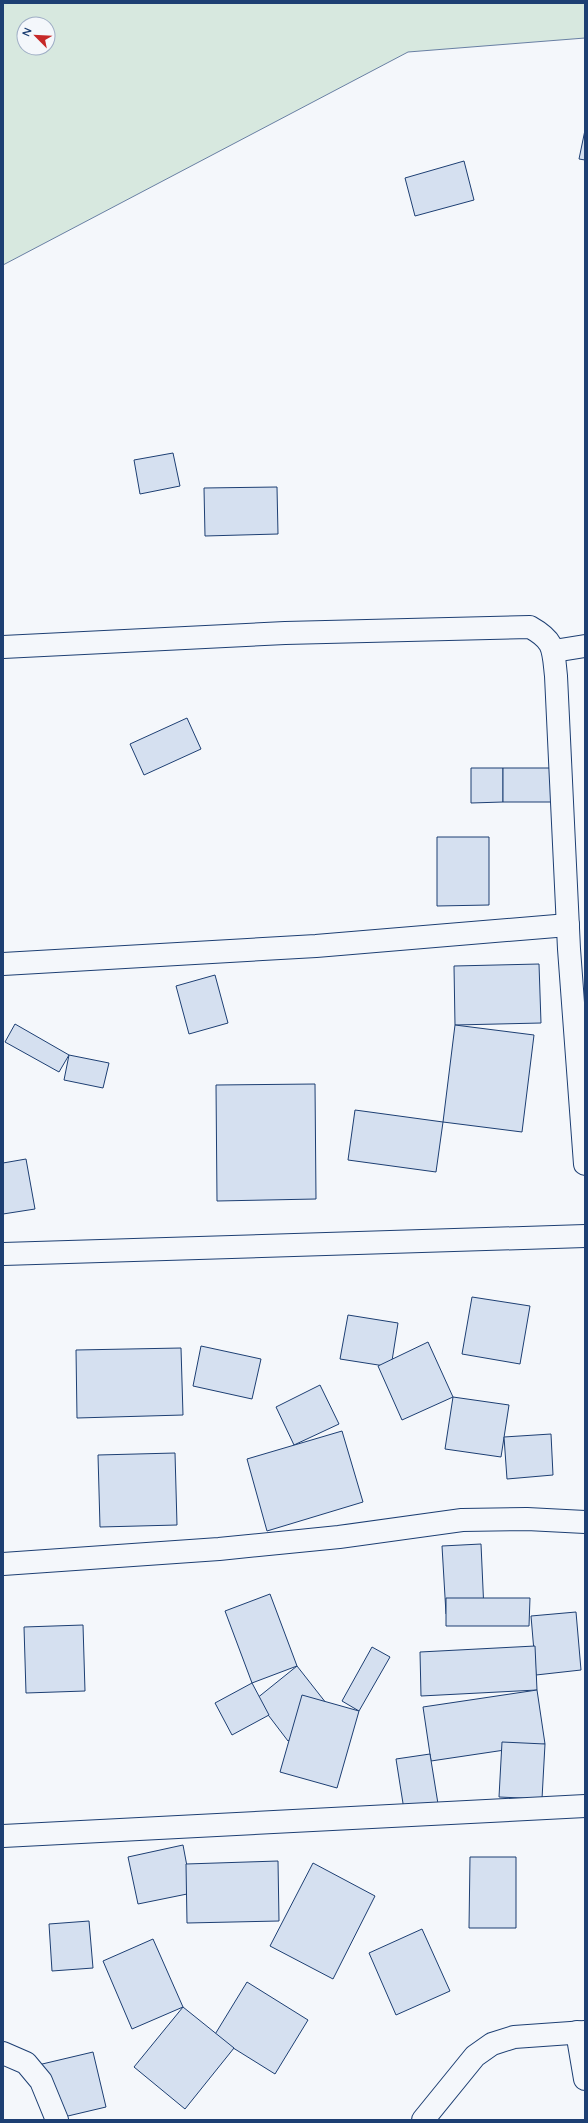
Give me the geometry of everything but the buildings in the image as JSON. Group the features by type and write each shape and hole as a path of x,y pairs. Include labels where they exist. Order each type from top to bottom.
{"street":[{"path":"3,646 285,633 530,628 545,636 554,651 568,925 577,949 585,1164"},
{"path":"554,651 585,646"},
{"path":"3,964 316,946 568,925"},
{"path":"3,1254 585,1236"},
{"path":"3,1564 219,1549 339,1537 462,1520 527,1518 585,1522"},
{"path":"3,1836 585,1806"},
{"path":"423,2120 475,2056 492,2044 514,2037 581,2032 585,2079"},
{"path":"3,2053 26,2063 41,2081 57,2120"}],"shaded area":[{"path":"3,3 585,3 585,38 408,52 3,265"}]}
